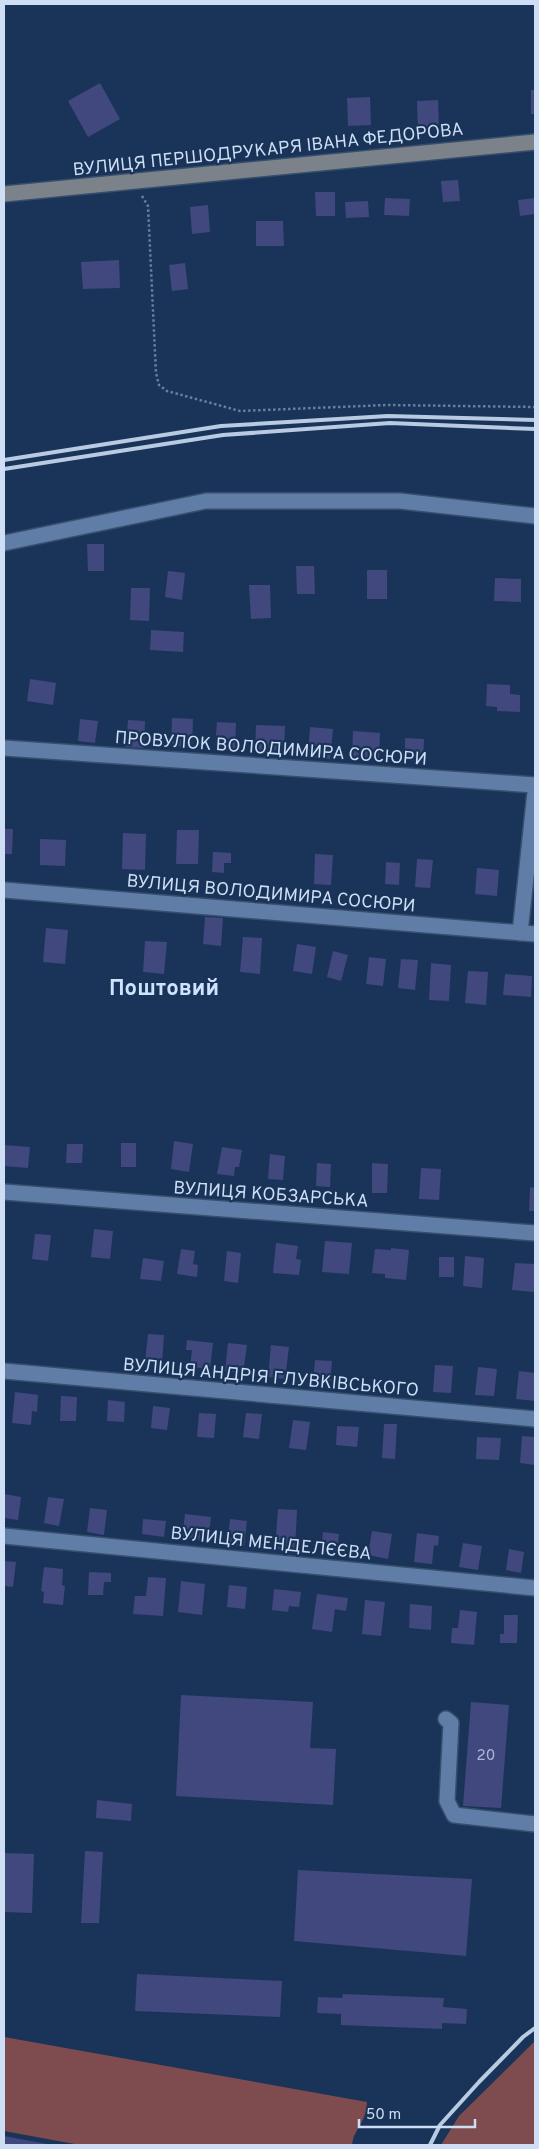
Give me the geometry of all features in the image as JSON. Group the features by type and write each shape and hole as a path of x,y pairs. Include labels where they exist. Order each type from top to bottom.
{"street":[{"name":"ВУЛИЦЯ ПЕРШОДРУКАРЯ ІВАНА ФЕДОРОВА","path":"4,194 535,142"},
{"path":"4,543 206,501 400,501 535,516"},
{"name":"ПРОВУЛОК ВОЛОДИМИРА СОСЮРИ","path":"4,748 535,785"},
{"path":"520,933 535,792"},
{"name":"ВУЛИЦЯ ВОЛОДИМИРА СОСЮРИ","path":"4,890 535,934"},
{"name":"ВУЛИЦЯ КОБЗАРСЬКА","path":"4,1192 535,1233"},
{"name":"ВУЛИЦЯ АНДРІЯ ГЛУВКІВСЬКОГО","path":"4,1371 535,1419"},
{"name":"ВУЛИЦЯ МЕНДЕЛЄЄВА","path":"4,1536 535,1588"},
{"path":"446,1719 451,1723 447,1801 454,1815 535,1824"}],"path":[{"path":"134,181 148,206 156,373 159,385 167,391 240,411 387,405 535,407"}],"shaded area":[{"path":"4,2037 367,2102 365,2116 355,2134 352,2145 80,2145 4,2131"},
{"path":"535,2041 535,2145 441,2145 459,2116"}],"building":[{"path":"100,83 120,119 88,137 68,101"},
{"path":"531,90 535,90 535,114 531,114"},
{"path":"370,97 371,125 348,126 347,98"},
{"path":"438,100 439,128 418,130 417,101"},
{"path":"458,180 460,201 443,202 441,181"},
{"path":"315,192 335,192 335,216 316,216"},
{"path":"385,198 410,199 409,216 384,215"},
{"path":"535,198 535,214 520,216 518,200"},
{"path":"368,201 369,217 346,218 345,202"},
{"path":"208,205 210,232 192,234 190,207"},
{"path":"256,221 283,221 284,246 256,246"},
{"path":"119,260 120,288 83,289 81,262"},
{"path":"185,263 188,289 172,291 169,265"},
{"path":"87,544 104,544 104,571 88,571"},
{"path":"296,566 314,566 315,594 297,594"},
{"path":"367,570 387,570 387,599 367,599"},
{"path":"168,571 185,573 182,600 165,597"},
{"path":"495,578 521,579 521,602 494,601"},
{"path":"249,585 270,585 271,618 251,619"},
{"path":"131,588 150,588 149,621 130,620"},
{"path":"151,630 184,632 183,652 150,650"},
{"path":"30,679 56,683 53,705 27,701"},
{"path":"487,684 510,685 510,694 520,695 520,712 497,711 497,707 486,706"},
{"path":"172,718 193,719 192,747 171,746"},
{"path":"80,719 98,721 95,743 78,741"},
{"path":"128,720 145,721 144,748 126,747"},
{"path":"217,722 236,723 235,749 215,748"},
{"path":"256,725 285,726 284,753 255,753"},
{"path":"310,727 333,729 330,759 308,757"},
{"path":"353,731 380,733 379,759 352,757"},
{"path":"405,738 424,739 423,761 405,760"},
{"path":"4,829 13,829 12,854 4,854"},
{"path":"177,830 199,830 198,864 176,864"},
{"path":"123,833 146,834 145,870 122,869"},
{"path":"40,839 66,840 65,866 40,865"},
{"path":"213,852 231,853 231,863 224,863 224,873 212,872"},
{"path":"315,854 333,855 331,885 314,884"},
{"path":"417,859 433,860 430,888 415,887"},
{"path":"386,862 400,863 399,885 385,884"},
{"path":"477,868 499,870 497,896 475,894"},
{"path":"205,917 223,918 221,946 203,944"},
{"path":"46,928 68,930 65,964 43,962"},
{"path":"243,937 262,938 260,974 240,972"},
{"path":"145,941 167,942 164,974 143,972"},
{"path":"297,944 316,947 312,974 293,971"},
{"path":"333,951 348,955 341,981 327,977"},
{"path":"369,957 386,959 383,986 366,984"},
{"path":"401,959 418,960 415,990 398,988"},
{"path":"431,963 451,965 449,1001 429,1000"},
{"path":"468,971 488,972 486,1005 465,1003"},
{"path":"505,974 532,976 531,997 503,995"},
{"path":"174,1141 193,1144 189,1172 171,1169"},
{"path":"121,1143 136,1143 136,1167 121,1167"},
{"path":"67,1144 83,1144 82,1163 66,1163"},
{"path":"4,1145 30,1147 28,1168 4,1166"},
{"path":"222,1147 242,1150 239,1167 235,1167 234,1176 217,1174"},
{"path":"270,1154 285,1156 283,1180 268,1179"},
{"path":"317,1163 331,1164 330,1187 316,1186"},
{"path":"372,1163 388,1164 387,1193 372,1193"},
{"path":"421,1168 441,1169 439,1200 419,1199"},
{"path":"530,1187 535,1188 535,1211 529,1211"},
{"path":"94,1229 113,1231 110,1259 91,1257"},
{"path":"35,1234 51,1235 48,1261 32,1259"},
{"path":"325,1241 352,1243 349,1274 322,1272"},
{"path":"276,1243 298,1246 296,1259 301,1260 299,1275 273,1273"},
{"path":"391,1248 409,1250 406,1280 385,1278 385,1274 372,1273 375,1249 391,1250"},
{"path":"181,1249 195,1251 193,1264 198,1265 197,1277 177,1274"},
{"path":"227,1251 241,1253 238,1283 224,1281"},
{"path":"465,1256 484,1258 482,1288 463,1286"},
{"path":"439,1257 454,1257 454,1277 439,1277"},
{"path":"143,1258 164,1261 161,1281 140,1279"},
{"path":"515,1263 535,1264 534,1292 512,1290"},
{"path":"148,1334 164,1335 162,1364 145,1362"},
{"path":"187,1340 213,1343 210,1369 190,1367 192,1350 186,1350"},
{"path":"228,1343 247,1345 243,1373 225,1371"},
{"path":"271,1345 289,1347 285,1379 268,1377"},
{"path":"315,1360 332,1361 330,1383 313,1381"},
{"path":"435,1365 453,1366 451,1393 433,1392"},
{"path":"478,1367 497,1369 494,1396 475,1395"},
{"path":"519,1371 535,1373 535,1401 516,1399"},
{"path":"15,1392 38,1395 37,1412 32,1411 31,1425 12,1423"},
{"path":"61,1396 77,1397 76,1421 60,1421"},
{"path":"108,1400 125,1402 124,1422 107,1421"},
{"path":"153,1406 170,1408 167,1430 151,1428"},
{"path":"199,1413 216,1414 214,1438 197,1437"},
{"path":"246,1413 262,1414 259,1439 243,1437"},
{"path":"293,1420 310,1422 306,1450 289,1448"},
{"path":"384,1424 397,1424 395,1459 382,1458"},
{"path":"337,1426 359,1427 357,1447 336,1445"},
{"path":"522,1436 535,1437 535,1465 520,1463"},
{"path":"477,1437 501,1438 499,1460 476,1459"},
{"path":"4,1494 21,1497 18,1520 4,1518"},
{"path":"48,1497 64,1499 59,1526 44,1523"},
{"path":"90,1508 107,1510 104,1535 87,1532"},
{"path":"278,1509 297,1510 295,1550 275,1549"},
{"path":"185,1514 211,1517 208,1541 182,1538"},
{"path":"143,1519 166,1521 164,1537 142,1534"},
{"path":"230,1519 247,1521 244,1546 227,1545"},
{"path":"372,1531 392,1534 388,1559 368,1555"},
{"path":"323,1532 339,1534 337,1555 321,1554"},
{"path":"417,1533 439,1536 438,1546 434,1545 432,1564 414,1562"},
{"path":"463,1543 482,1546 478,1570 459,1567"},
{"path":"509,1549 524,1552 521,1573 506,1570"},
{"path":"4,1561 16,1562 13,1587 4,1586"},
{"path":"44,1567 63,1569 62,1585 65,1586 63,1605 43,1603 44,1592 41,1591"},
{"path":"89,1572 111,1573 111,1582 104,1582 103,1595 88,1595"},
{"path":"148,1577 166,1578 163,1616 133,1614 135,1596 146,1596"},
{"path":"181,1581 205,1584 202,1615 178,1612"},
{"path":"229,1585 247,1587 245,1609 227,1607"},
{"path":"274,1589 301,1592 299,1607 289,1606 288,1612 272,1610"},
{"path":"317,1594 348,1598 346,1611 335,1609 332,1632 312,1629"},
{"path":"365,1600 385,1602 381,1636 362,1634"},
{"path":"410,1604 432,1606 431,1630 409,1628"},
{"path":"460,1610 477,1612 474,1645 451,1643 452,1628 458,1628"},
{"path":"504,1615 518,1615 517,1643 500,1643 500,1634 504,1634"},
{"path":"181,1695 313,1702 310,1748 336,1749 333,1805 176,1796"},
{"path":"471,1702 509,1705 501,1808 463,1806"},
{"path":"97,1800 132,1804 131,1821 96,1818"},
{"path":"85,1851 103,1852 99,1923 81,1923"},
{"path":"4,1853 34,1854 32,1913 4,1912"},
{"path":"298,1870 472,1879 466,1956 294,1941"},
{"path":"137,1974 282,1981 280,2017 135,2011"},
{"path":"343,1994 444,1998 443,2007 467,2009 466,2024 442,2023 442,2029 341,2025 341,2014 317,2013 318,1997 342,1998"},
{"path":"4,2136 47,2144 47,2145 4,2145"}],"railway":[{"path":"4,460 221,426 388,416 535,420"},
{"path":"4,469 223,435 390,423 535,429"},
{"path":"430,2145 440,2125 523,2037 535,2028"}],"district":[{"name":"Поштовий","path":"164,987"}]}
